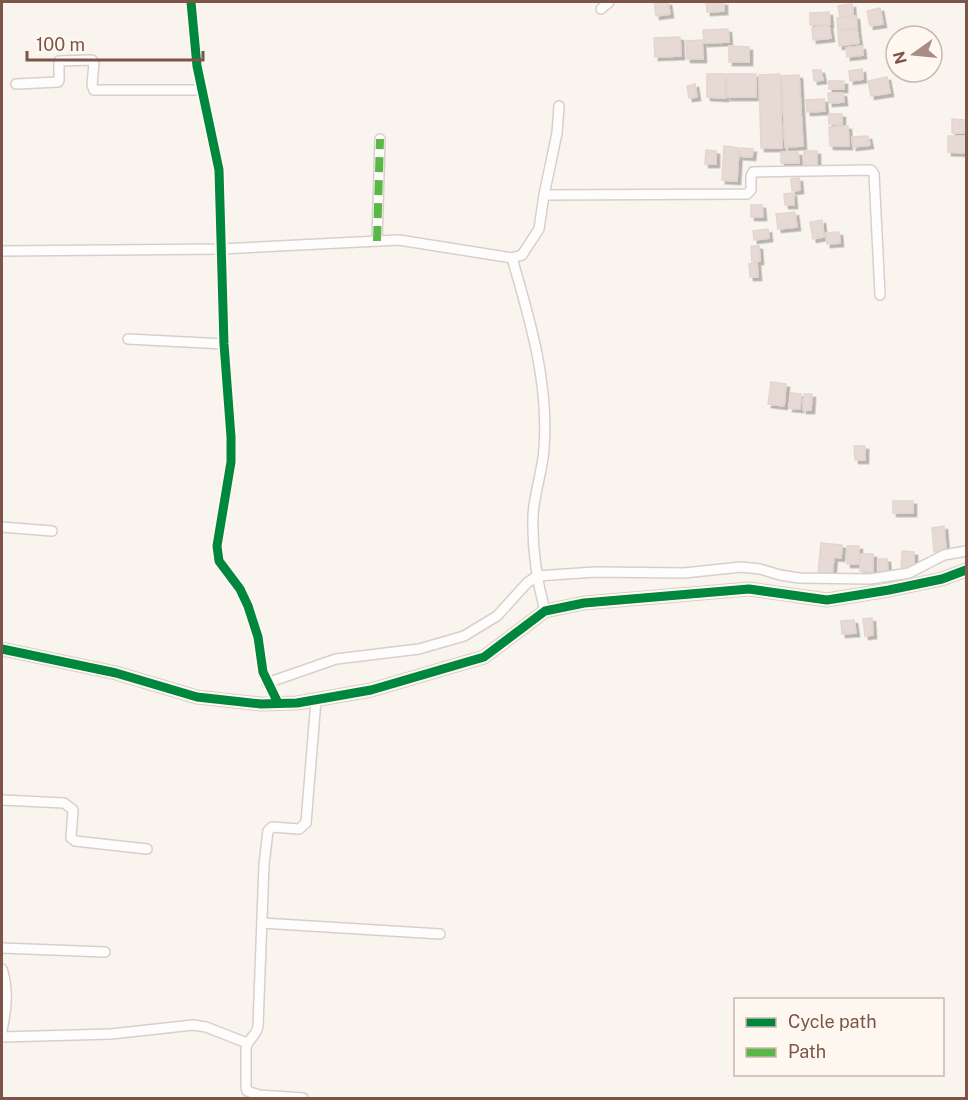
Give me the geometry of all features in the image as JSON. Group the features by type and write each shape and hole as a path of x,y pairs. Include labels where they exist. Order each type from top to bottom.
{"street":[{"path":"191,2 194,42 219,170 224,344 231,462 217,546 219,561 240,589 248,606 258,637 263,672 278,703"},
{"path":"601,9 609,2"},
{"path":"16,84 58,82 59,61 89,60 93,63 92,85 94,90 202,90"},
{"path":"2,251 221,249 399,240 512,258 522,255 539,229 557,133 559,106"},
{"path":"377,241 380,139"},
{"path":"544,195 747,194 751,190 753,172 871,170 874,174 880,295"},
{"path":"512,258 538,359 544,403 544,448 533,515 537,576 545,611"},
{"path":"128,339 224,344"},
{"path":"2,527 52,531"},
{"path":"267,683 336,659 419,649 465,636 497,616 527,583 537,576 595,572 684,573 741,567 799,578 870,579 909,573 944,555 966,551"},
{"path":"2,649 116,673 197,697 230,702 278,703 316,700 371,690 484,657 545,611 584,603 749,588 827,600 942,579 966,570"},
{"path":"303,1098 259,1095 247,1091 245,1080 247,1043 257,1032 258,1026 264,864 268,831 272,827 299,829 306,823 316,700"},
{"path":"2,800 64,803 73,810 71,838 75,841 147,849"},
{"path":"262,924 440,934"},
{"path":"2,948 105,952"},
{"path":"2,969 7,986 7,1004 2,1031"},
{"path":"2,1037 111,1034 193,1025 206,1027 247,1043"}],"building":[{"path":"654,2 668,2 670,14 656,16"},
{"path":"706,2 724,2 724,11 707,12"},
{"path":"852,4 853,15 840,17 838,6"},
{"path":"880,8 883,24 870,26 867,11"},
{"path":"829,12 830,24 810,25 810,13"},
{"path":"856,16 857,28 838,30 837,18"},
{"path":"829,25 831,38 813,40 812,28"},
{"path":"728,29 729,42 704,43 703,30"},
{"path":"857,29 859,43 839,46 838,31"},
{"path":"680,37 681,56 655,57 654,38"},
{"path":"702,40 703,59 687,59 686,41"},
{"path":"729,46 749,47 749,62 729,62"},
{"path":"862,46 863,55 847,57 846,48"},
{"path":"862,69 863,79 850,81 849,71"},
{"path":"813,70 821,70 823,80 814,81"},
{"path":"707,74 725,74 725,98 707,97"},
{"path":"727,74 756,74 756,97 727,97"},
{"path":"780,74 782,148 761,148 759,75"},
{"path":"799,75 803,146 785,147 782,76"},
{"path":"884,78 884,84 888,84 890,93 871,96 868,81"},
{"path":"829,81 844,81 844,89 829,89"},
{"path":"695,84 697,97 689,98 687,86"},
{"path":"828,93 843,93 844,102 829,103"},
{"path":"824,99 825,111 807,112 806,100"},
{"path":"829,114 842,114 842,124 829,124"},
{"path":"952,119 966,120 966,133 952,133"},
{"path":"848,126 849,146 830,146 829,127"},
{"path":"868,136 870,145 853,147 852,137"},
{"path":"948,136 966,136 966,153 948,152"},
{"path":"724,146 739,148 737,181 722,180"},
{"path":"741,148 753,149 752,157 740,156"},
{"path":"706,150 716,151 716,164 705,164"},
{"path":"804,151 817,151 817,167 804,167"},
{"path":"781,152 798,152 799,163 781,163"},
{"path":"799,178 800,190 792,191 791,179"},
{"path":"793,193 794,205 785,205 784,194"},
{"path":"751,205 762,205 763,217 751,217"},
{"path":"795,212 797,227 778,229 776,214"},
{"path":"822,220 824,237 813,239 810,222"},
{"path":"768,229 769,238 754,240 753,231"},
{"path":"839,232 840,243 827,244 826,233"},
{"path":"751,246 759,246 760,261 752,262"},
{"path":"757,263 758,277 750,277 749,264"},
{"path":"771,382 786,384 784,406 768,404"},
{"path":"791,393 801,394 800,409 789,408"},
{"path":"804,394 812,394 811,410 803,410"},
{"path":"854,446 865,446 865,460 855,460"},
{"path":"893,501 913,501 913,513 893,513"},
{"path":"944,526 946,550 934,552 932,528"},
{"path":"821,543 842,545 841,558 834,557 832,575 818,573"},
{"path":"847,546 859,546 859,564 847,564"},
{"path":"902,551 914,552 914,570 901,569"},
{"path":"861,554 873,554 873,572 860,571"},
{"path":"878,559 887,559 888,574 879,574"},
{"path":"872,618 873,635 865,636 863,619"},
{"path":"854,620 856,633 842,634 841,621"}],"marked path":[{"path":"377,241 380,139"}],"cycle path":[{"path":"191,2 197,66 219,170 224,344 231,462 217,546 219,561 240,589 248,606 258,637 263,672 278,703"},
{"path":"2,649 116,673 197,697 261,704 297,703 371,690 484,657 545,611 584,603 749,589 827,600 942,579 966,570"}]}
